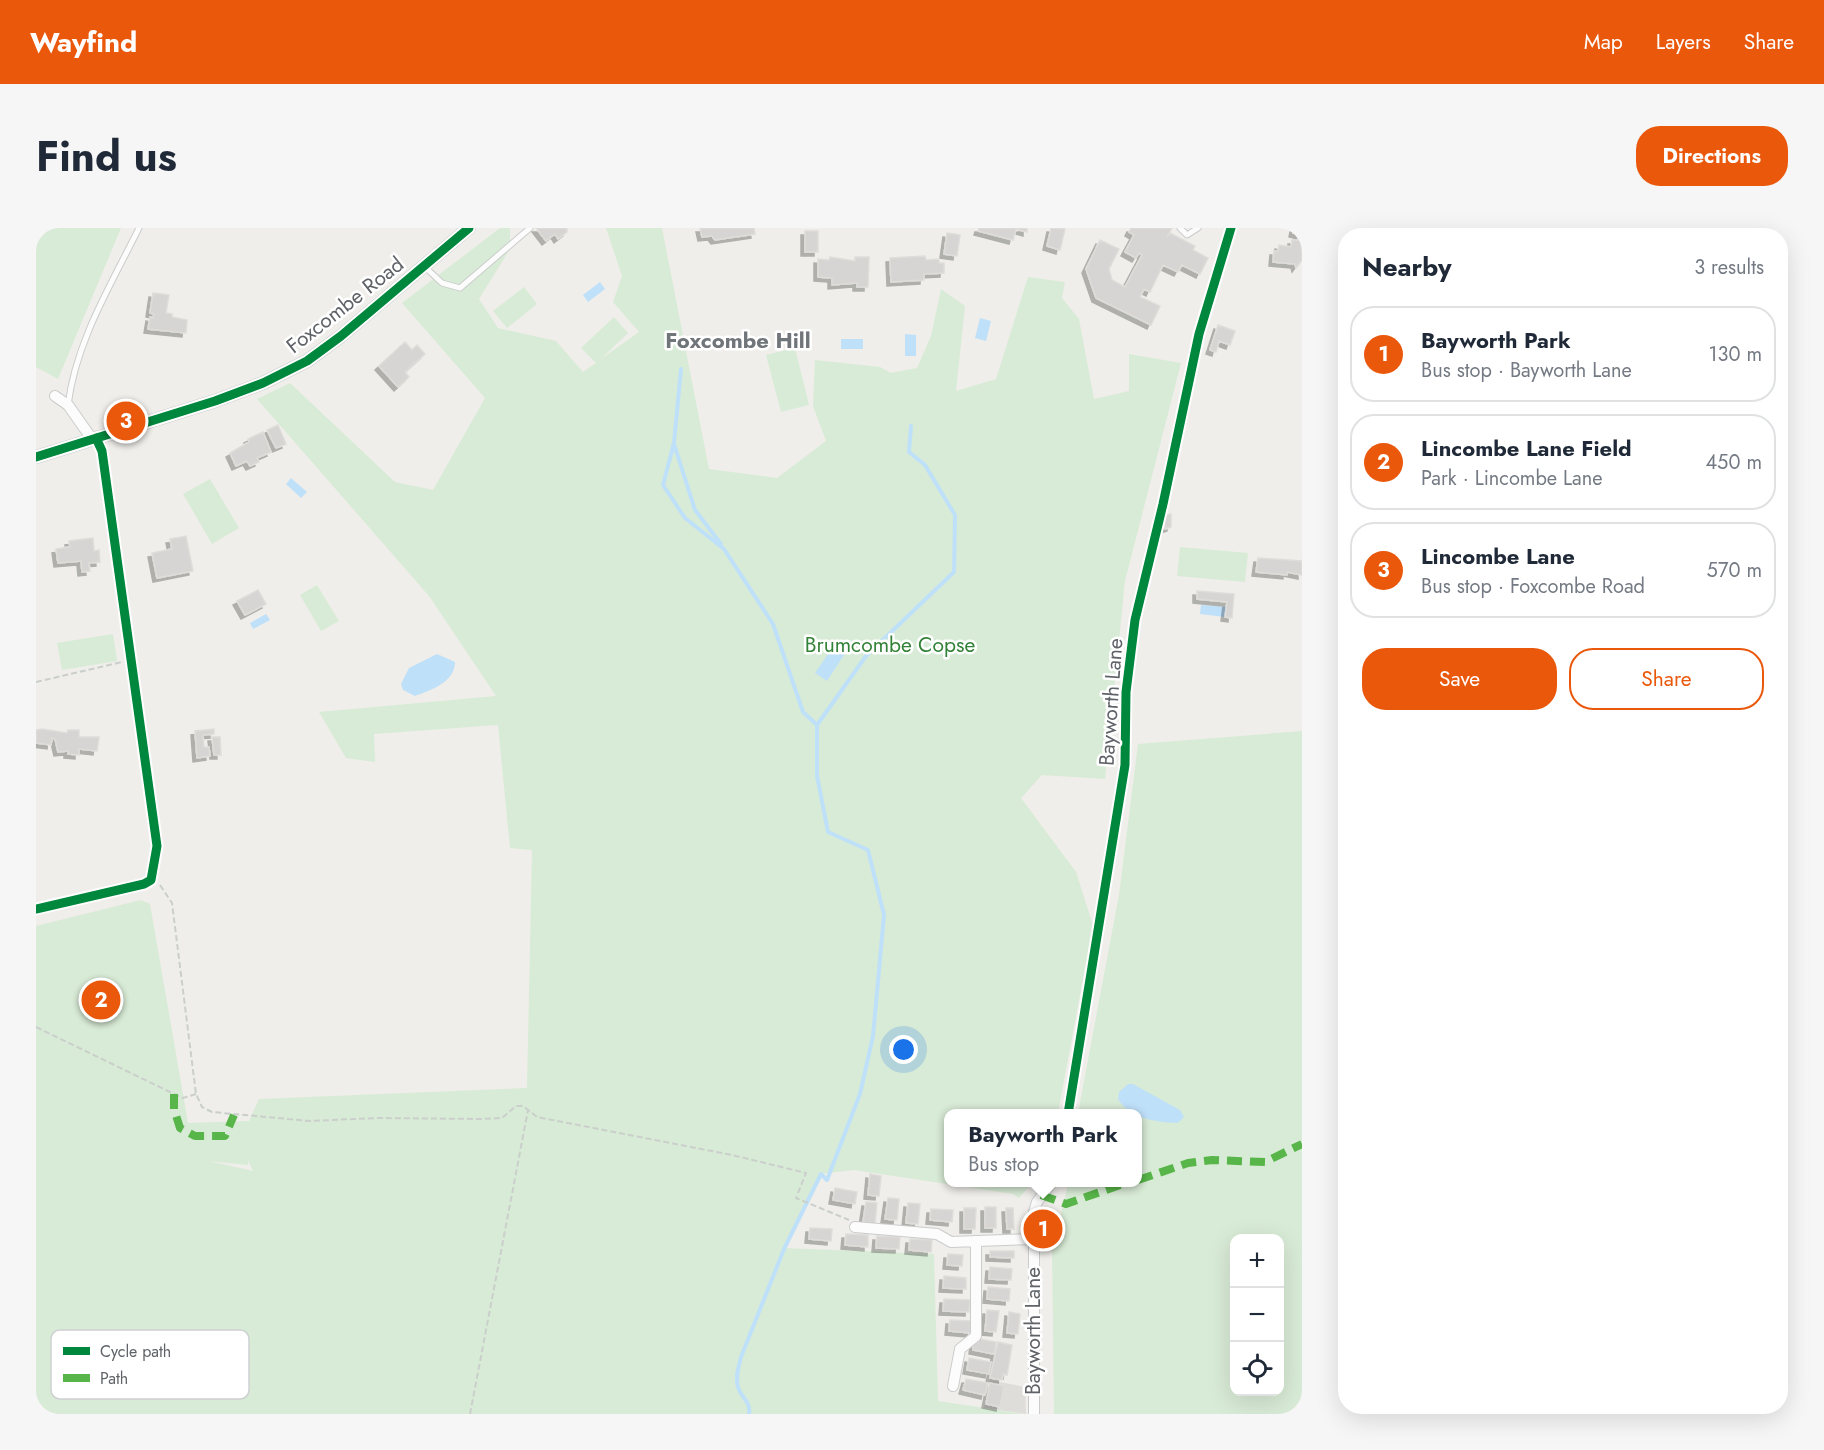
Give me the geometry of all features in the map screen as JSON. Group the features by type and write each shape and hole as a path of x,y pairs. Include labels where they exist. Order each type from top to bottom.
{"street":[{"name":"Foxcombe Road","path":"36,457 263,384 307,361 469,228"},
{"name":"Bayworth Lane","path":"1069,1109 1125,765 1126,692 1135,620 1199,334 1231,228"},
{"path":"36,909 151,880 157,846 102,451 68,405 55,396"},
{"name":"Bayworth Lane","path":"1034,1414 1032,1239 1037,1202 1048,1187"},
{"path":"855,1227 937,1234 951,1242 1032,1239"},
{"path":"953,1386 960,1350 976,1336 976,1241"}],"lane":[{"path":"68,405 72,377 84,340 138,228"},
{"path":"424,266 442,283 460,288 530,228"},
{"path":"1180,228 1187,235 1198,228"}],"path":[{"path":"36,682 130,660"},
{"path":"151,880 167,892 172,903 196,1094 202,1107 212,1112 310,1121 377,1118 482,1119 502,1118 516,1106 523,1106 537,1116 732,1155 806,1173 796,1198 809,1205 840,1215 855,1227"},
{"path":"36,1027 183,1098 196,1094"},
{"path":"470,1414 528,1110"}],"shaded area":[{"path":"990,1380 1025,1387 1026,1414 984,1408"}],"green space":[{"path":"36,228 121,228 58,379 36,367"},
{"name":"Brumcombe Copse","path":"500,228 510,228 510,249 479,299 498,328 556,341 583,372 596,363 581,348 614,317 628,333 601,359 639,332 613,302 622,276 606,228 662,228 709,469 777,478 826,441 813,406 815,360 880,367 891,373 917,368 931,336 941,289 965,306 956,391 996,379 1028,277 1065,282 1062,298 1079,319 1094,399 1129,391 1129,354 1181,363 1125,581 1105,779 1042,775 1021,798 1076,872 1093,925 1059,1109 944,1109 944,1184 854,1170 821,1174 784,1248 934,1254 938,1401 1024,1414 36,1414 36,926 141,900 150,904 188,1123 249,1121 259,1099 527,1088 532,850 510,848 498,725 374,734 375,762 346,758 319,712 496,696 429,596 257,399 290,383 395,482 433,490 485,398 402,303","holes":["248,1160 253,1171 209,1161 248,1165"]},
{"path":"524,287 537,304 507,328 493,311"},
{"path":"795,348 809,405 781,412 766,355"},
{"path":"210,479 239,528 212,544 183,494"},
{"path":"1180,547 1248,553 1245,582 1177,576"},
{"path":"317,585 339,621 321,631 300,595"},
{"path":"113,634 117,661 62,670 57,643"},
{"path":"1302,731 1302,1414 1054,1414 1052,1249 1068,1187 1142,1187 1142,1109 1079,1109 1119,895 1138,744"},
{"path":"967,1187 1029,1187 1019,1198 1013,1194"}],"water":[{"path":"600,282 605,289 588,302 583,295"},
{"path":"980,318 991,321 986,341 975,338"},
{"path":"905,334 916,335 916,356 905,356"},
{"path":"841,339 863,339 863,349 841,349"},
{"path":"291,478 307,492 301,498 286,484"},
{"path":"1201,605 1226,607 1225,617 1200,614"},
{"path":"266,614 270,620 253,629 250,623"},
{"path":"835,644 846,652 827,681 815,673"},
{"path":"437,654 455,662 454,669 447,680 415,696 403,690 401,684 409,668"},
{"path":"1128,1084 1133,1084 1180,1110 1184,1117 1178,1123 1142,1117 1142,1109 1127,1109 1123,1106 1118,1099 1119,1092"}],"building":[{"path":"536,228 567,228 567,232 558,239 555,234 546,241"},
{"path":"700,228 754,228 755,234 715,240 712,236 702,237"},
{"path":"979,228 1027,228 1027,232 1016,229 1013,240 978,231"},
{"path":"1051,228 1065,229 1060,250 1047,246"},
{"path":"1131,228 1172,228 1167,237 1170,233 1195,246 1193,250 1208,258 1200,274 1182,265 1178,272 1163,265 1150,292 1144,289 1140,297 1160,306 1151,325 1096,298 1086,269 1100,240 1119,249 1109,269 1112,280 1125,287 1142,255 1139,253 1136,258 1125,252 1134,235 1129,232"},
{"path":"1294,228 1302,228 1302,260 1296,268 1295,264 1273,262 1274,251 1278,251 1279,245 1291,247 1292,240 1298,240 1298,234 1293,233"},
{"path":"805,231 818,231 818,252 805,252"},
{"path":"947,233 960,235 957,256 944,254"},
{"path":"925,256 926,260 939,259 939,263 944,263 944,273 924,274 924,280 891,282 890,258"},
{"path":"830,257 855,261 855,257 869,257 868,287 857,287 857,283 832,285 832,278 818,277 818,259 829,260"},
{"path":"153,293 169,295 166,313 172,314 172,317 187,320 186,333 148,329 150,317 153,318 154,314 150,313"},
{"path":"1218,325 1235,331 1230,345 1219,341 1216,352 1210,350"},
{"path":"405,342 412,350 417,345 425,354 405,372 409,377 398,387 379,366"},
{"path":"278,425 286,444 276,448 267,430"},
{"path":"263,432 271,452 257,458 259,462 250,466 247,461 236,466 230,453 249,442 248,439"},
{"path":"1171,514 1171,527 1165,529 1163,516"},
{"path":"186,536 193,571 157,578 152,553 172,549 170,539"},
{"path":"93,538 94,551 99,550 100,562 89,563 90,571 82,572 81,561 58,563 56,549 70,547 69,541"},
{"path":"1258,558 1302,561 1302,575 1287,572 1287,575 1256,572"},
{"path":"258,590 266,604 245,615 237,601"},
{"path":"1197,591 1234,594 1232,618 1225,617 1227,602 1197,599"},
{"path":"214,729 214,734 203,735 204,747 209,747 210,756 197,758 195,731"},
{"path":"36,730 67,733 68,730 79,730 79,737 99,737 97,751 79,749 79,755 68,754 68,751 58,752 55,739 52,738 51,745 36,743"},
{"path":"212,737 220,737 221,755 214,755"},
{"path":"870,1174 881,1176 879,1196 868,1195"},
{"path":"835,1188 857,1192 855,1204 833,1200"},
{"path":"888,1198 899,1199 897,1220 885,1219"},
{"path":"866,1202 877,1203 875,1224 863,1222"},
{"path":"908,1203 920,1204 918,1224 906,1223"},
{"path":"985,1207 996,1207 996,1228 985,1228"},
{"path":"964,1208 976,1208 975,1229 964,1229"},
{"path":"1006,1208 1013,1208 1014,1229 1007,1229"},
{"path":"931,1209 953,1210 952,1222 930,1220"},
{"path":"810,1228 832,1229 831,1241 809,1239"},
{"path":"846,1234 868,1235 868,1247 845,1245"},
{"path":"877,1236 900,1237 899,1249 876,1248"},
{"path":"910,1239 932,1240 931,1252 909,1250"},
{"path":"990,1251 1014,1251 1014,1258 990,1257"},
{"path":"948,1254 963,1255 962,1266 947,1265"},
{"path":"990,1267 1012,1269 1011,1280 989,1279"},
{"path":"944,1276 966,1278 966,1289 943,1288"},
{"path":"988,1287 1010,1289 1009,1301 987,1299"},
{"path":"944,1299 970,1300 969,1312 943,1311"},
{"path":"987,1310 999,1311 996,1332 985,1331"},
{"path":"1009,1312 1020,1314 1018,1334 1007,1333"},
{"path":"950,1320 972,1321 971,1333 949,1331"},
{"path":"979,1339 996,1342 994,1354 973,1350 974,1343 978,1343"},
{"path":"998,1342 1012,1345 1007,1375 1003,1374 1002,1380 990,1378"},
{"path":"969,1358 991,1362 989,1374 967,1370"},
{"path":"966,1379 988,1383 985,1395 963,1390"},
{"path":"990,1383 1004,1386 1000,1407 986,1404"}],"waterway":[{"path":"681,369 674,443 663,485 685,518 724,549 773,624 803,712 817,725"},
{"path":"749,1414 749,1406 739,1391 737,1383 741,1357 784,1249 821,1174 827,1180 860,1094 873,1036 884,915 868,850 828,832 817,776 817,725 866,656 954,572 955,515 925,465 909,452 911,426"},
{"path":"674,444 695,510 721,544"}],"marked path":[{"path":"174,1094 174,1109 180,1128 195,1136 225,1136 234,1115"},
{"path":"1142,1179 1188,1163 1212,1160 1265,1162 1302,1144"},
{"path":"1041,1195 1066,1204 1115,1187"}],"cycle path":[{"path":"36,457 215,401 263,383 307,361 341,336 469,228"},
{"path":"1069,1109 1125,765 1126,692 1135,620 1163,504 1199,334 1231,228"},
{"path":"36,909 144,884 151,880 157,846 102,451 96,438"}],"place":[{"name":"Lincombe Lane","path":"126,421"},
{"name":"Lincombe Lane Field","path":"101,1000"},
{"name":"Bayworth Park","path":"1043,1229"}],"district":[{"name":"Foxcombe Hill","path":"738,340"}]}
